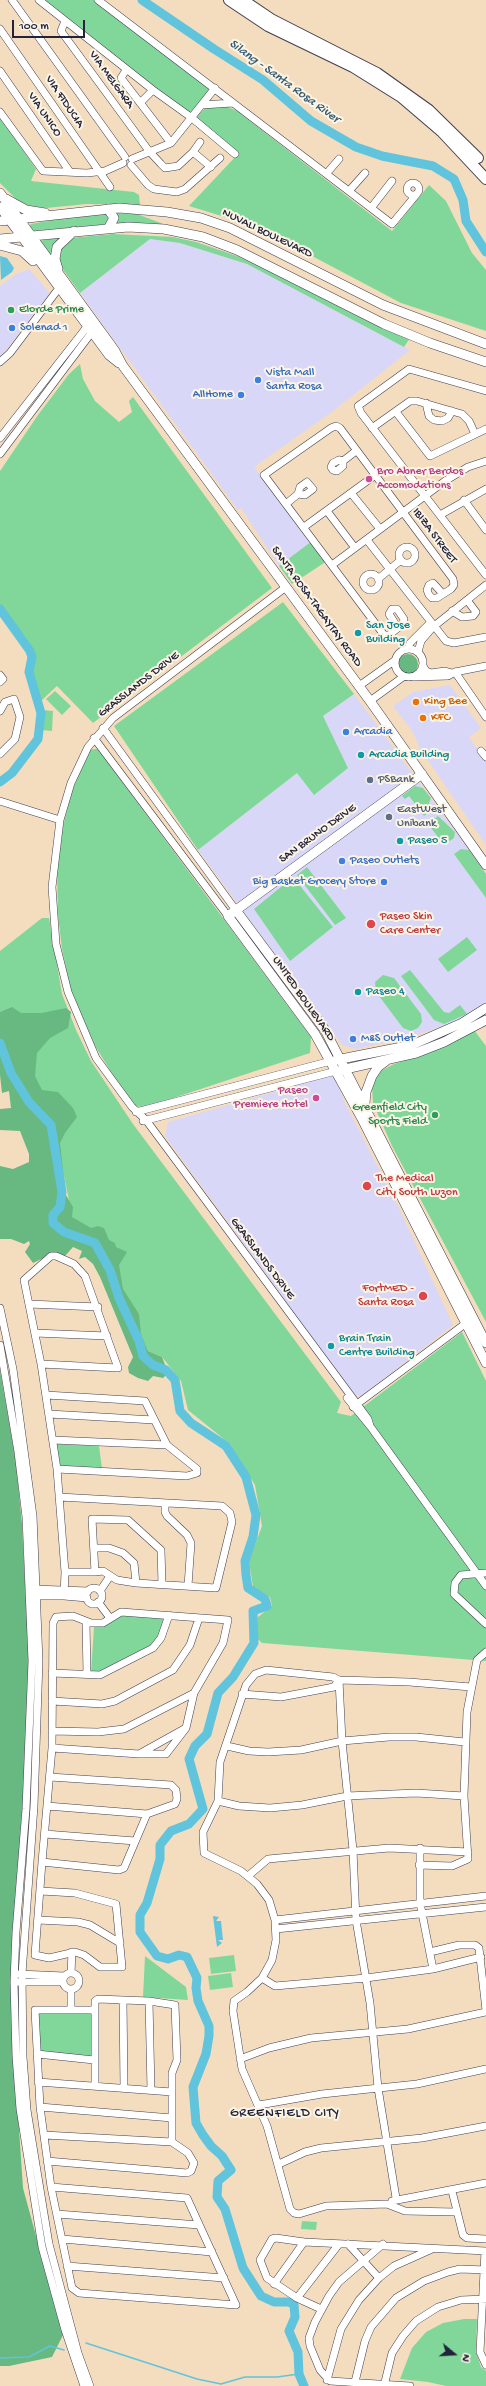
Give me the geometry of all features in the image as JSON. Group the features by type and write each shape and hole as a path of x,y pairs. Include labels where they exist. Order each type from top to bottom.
{"highway":[{"path":"229,0 268,26 353,67 401,97 442,132 486,179"},
{"path":"243,0 271,19 357,61 406,92 447,126 486,167"}],"main road":[{"path":"1,194 22,209 41,211 50,215"},
{"name":"SANTA ROSA-TAGAYTAY ROAD","path":"1,194 9,220"},
{"name":"SANTA ROSA-TAGAYTAY ROAD","path":"0,207 9,220 26,236 66,285 109,355 123,366 370,701 486,865"},
{"path":"108,209 114,218 109,227"},
{"name":"NUVALI BOULEVARD","path":"9,220 108,209 167,212 196,217 222,224 383,305 486,344"},
{"path":"0,239 109,227 156,228 203,237 237,250 384,324 430,343 486,362"},
{"path":"66,285 56,262 55,251 59,243 75,230"},
{"name":"SANTA ROSA-TAGAYTAY ROAD","path":"26,236 42,264 90,325"},
{"path":"0,245 13,247 26,253 69,309 90,325"},
{"path":"42,264 47,280"},
{"name":"SAN BRUNO DRIVE","path":"228,916 235,909 422,774"},
{"name":"UNITED BOULEVARD","path":"235,909 326,1030 365,1105 470,1321 486,1363"},
{"name":"UNITED BOULEVARD","path":"228,916 315,1034 331,1061 470,1321 486,1343"},
{"path":"331,1061 442,1038 486,1008"},
{"path":"365,1105 366,1092 372,1076 378,1067 387,1061 486,1020"},
{"path":"336,1071 387,1061"}],"street":[{"path":"12,0 128,161 148,186 154,189 177,192 185,189 220,158"},
{"path":"39,0 126,70 192,118 235,154"},
{"path":"100,1 392,224 416,195"},
{"name":"VIA MELGARA","path":"65,21 61,31 149,151"},
{"name":"VIA FIDUCIA","path":"0,29 98,172 110,187"},
{"path":"126,70 121,78 171,143"},
{"name":"VIA UNICO","path":"0,71 70,172"},
{"path":"0,112 43,171 98,172 105,171 149,151 171,143 215,88"},
{"path":"140,103 153,90"},
{"path":"202,105 232,102"},
{"path":"149,151 166,168 172,168 193,152 200,142"},
{"path":"193,152 211,167"},
{"path":"327,173 339,160"},
{"path":"349,191 365,173"},
{"path":"371,208 392,181"},
{"path":"0,362 10,353 56,292"},
{"path":"0,438 8,426 90,325"},
{"path":"0,454 90,325"},
{"path":"486,391 409,369 358,406 372,428 426,495 486,575"},
{"path":"372,428 410,401 426,403 466,417 475,434"},
{"path":"426,403 429,416 434,420 442,421 448,418 452,411"},
{"path":"396,412 430,456 486,429"},
{"path":"8,426 16,433"},
{"name":"IBIZA STREET","path":"286,504 264,475 336,426 340,428 356,452 453,579 454,584 443,594"},
{"path":"343,462 356,452"},
{"path":"332,565 426,495 468,467 486,461"},
{"path":"304,527 374,476"},
{"path":"440,514 486,489"},
{"path":"351,493 380,529"},
{"path":"298,494 286,504 384,634 389,635 398,628"},
{"path":"464,500 483,521 486,530"},
{"path":"327,511 355,548"},
{"path":"367,540 388,570 432,625 450,643 486,637"},
{"path":"378,578 401,560"},
{"path":"408,649 410,643 486,584"},
{"name":"GRASSLANDS DRIVE","path":"286,587 103,728 94,738 78,766 60,820 52,887 56,944 68,992 96,1058 355,1405 368,1419 370,1426 486,1586"},
{"path":"452,611 462,617 473,616 476,612 467,600"},
{"path":"418,652 421,641 432,625"},
{"path":"359,686 394,661 399,652 408,649 418,652 426,671 444,674"},
{"path":"394,661 396,670 403,677"},
{"path":"412,677 419,673 423,666"},
{"path":"370,701 403,677 444,674 486,666"},
{"path":"453,672 486,717"},
{"path":"0,675 3,679 0,682"},
{"path":"0,711 5,702 14,699 20,717 15,739 0,754"},
{"name":"UNITED BOULEVARD","path":"103,728 235,909"},
{"name":"UNITED BOULEVARD","path":"94,738 228,916"},
{"path":"0,801 60,820"},
{"path":"165,832 174,826"},
{"path":"135,1110 248,1083 331,1061"},
{"path":"143,1121 336,1071"},
{"path":"248,1083 253,1092"},
{"path":"41,1364 118,1368 98,1307 80,1269 66,1259 56,1256 51,1256 24,1280 41,1364 57,1469 65,1572 64,1593"},
{"path":"29,1304 98,1307"},
{"path":"0,1308 13,1370 33,1516 32,1661 18,1974 16,2056 26,2160 42,2247 84,2386"},
{"path":"355,1405 470,1321"},
{"path":"35,1333 107,1336"},
{"path":"0,1345 18,1452 33,1592"},
{"path":"46,1395 145,1401 167,1445 197,1469 196,1474 187,1476 57,1469"},
{"path":"49,1414 154,1420"},
{"path":"53,1440 167,1445"},
{"path":"59,1497 222,1506 230,1513 232,1522 216,1588 136,1583 117,1580 103,1572 65,1572"},
{"path":"165,1503 165,1512 167,1516 188,1535 191,1543 188,1586"},
{"path":"95,1572 92,1519 128,1520 160,1550 162,1584"},
{"path":"94,1548 109,1548 123,1553 134,1563 136,1583"},
{"path":"486,1573 461,1576 455,1583 454,1594 486,1624"},
{"path":"100,1591 110,1576"},
{"path":"33,1592 87,1595 94,1588 100,1591 102,1598 98,1602 92,1603 87,1595"},
{"path":"98,1602 110,1618"},
{"path":"40,1891 75,1892 116,1904 122,1967 117,1969 100,1967 84,1955 72,1952 49,1958 35,1955 42,1862 52,1748 52,1623 56,1617 73,1616 86,1622 103,1623 121,1612 228,1620 223,1643 194,1693 186,1728 166,1754 139,1754 52,1748"},
{"path":"52,1673 100,1675 153,1648 161,1638 169,1615"},
{"path":"52,1701 102,1704 115,1701 173,1670 190,1645 199,1618"},
{"path":"86,1622 86,1674"},
{"path":"420,1865 446,1866 467,1861 468,1852 464,1796 465,1742 471,1687 477,1660 486,1652"},
{"path":"456,2212 405,2211 387,2204 326,2206 294,2214 290,2209 279,2164 259,2105 242,2069 232,2004 262,1978 272,1960 276,1940 275,1920 269,1900 257,1884 248,1876 204,1853 203,1832 218,1801 220,1762 227,1746 242,1694 246,1685 255,1674 266,1670 333,1677 339,1680 409,1682 471,1687"},
{"path":"242,1694 281,1697 334,1687 339,1680"},
{"path":"339,1680 342,1741 353,1850 356,1920 366,1978 378,2088 396,2198"},
{"path":"52,1731 98,1732 124,1729 194,1693"},
{"path":"139,1754 186,1728"},
{"path":"227,1746 249,1751 268,1752 301,1750 342,1741 416,1737 465,1742"},
{"path":"47,1806 147,1814 175,1804 176,1790 171,1785 50,1777"},
{"path":"218,1801 239,1806 270,1808 302,1806 347,1796 405,1793 464,1796"},
{"path":"42,1862 119,1870 124,1868 147,1814"},
{"path":"45,1834 135,1841"},
{"path":"248,1876 268,1859 353,1850 420,1848 468,1852"},
{"path":"420,1848 421,1913 433,1970"},
{"path":"275,1920 420,1902 486,1896"},
{"path":"276,1929 486,1906"},
{"path":"38,1920 78,1922 90,1925 120,1943"},
{"path":"240,2059 269,2048 312,2038 408,2029 486,2011 479,1948 475,1945 459,1945 430,1952"},
{"path":"71,1989 67,1988 66,1977 72,1952"},
{"path":"262,1978 275,1986 366,1978 433,1970 480,1957"},
{"path":"18,1974 66,1977"},
{"path":"18,1982 66,1977 76,1974 78,1982 76,1986 71,1989"},
{"path":"71,1989 71,2010"},
{"path":"95,2086 95,2001 98,1999 149,2001 175,2005 177,2060 172,2073 172,2142"},
{"path":"123,2000 124,2088"},
{"path":"149,2001 151,2090"},
{"path":"51,2187 187,2198 236,2305 79,2293 72,2288 51,2187 47,2161 38,2082 35,2010 94,2010"},
{"path":"37,2054 94,2060"},
{"path":"259,2105 322,2094 417,2084 486,2069"},
{"path":"38,2082 172,2092"},
{"path":"40,2107 172,2118"},
{"path":"279,2164 305,2152 321,2148 386,2143 453,2133 486,2126"},
{"path":"44,2135 172,2142 188,2153 194,2163 191,2171 187,2173 47,2161"},
{"path":"387,2204 396,2198 452,2191 486,2183"},
{"path":"452,2191 456,2212 465,2237 486,2239"},
{"path":"57,2214 199,2225"},
{"path":"321,2309 297,2298 267,2278 260,2264 260,2256 270,2242 276,2238 304,2242 383,2244 486,2251 483,2334 480,2352 486,2366"},
{"path":"62,2239 212,2252"},
{"path":"274,2284 304,2242"},
{"path":"297,2298 339,2244"},
{"path":"348,2244 379,2278"},
{"path":"383,2244 362,2260 339,2282 321,2309 309,2338 310,2346 320,2370 327,2380 354,2384 410,2386"},
{"path":"327,2380 334,2349 345,2320 359,2300 379,2278 408,2259 434,2248"},
{"path":"67,2266 224,2278"},
{"path":"354,2384 360,2354 371,2327 396,2298 424,2281 442,2274 460,2269 485,2270"},
{"path":"384,2385 392,2353 403,2336 416,2321 438,2307 461,2300 484,2299"},
{"path":"75,2354 90,2386"}],"shaded area":[{"name":"Vista Mall Santa Rosa","path":"150,239 180,243 247,264 410,350 333,411 254,467 312,541 279,566 241,508 238,510 80,293"},
{"name":"Solenad 1","path":"29,269 50,293 0,358 0,286 16,274"},
{"path":"450,685 481,728 469,737 486,762 486,845 420,749 413,732 393,706 413,692"},
{"name":"Paseo Outlets","path":"354,694 486,873 486,1003 455,1022 411,1037 355,1049 342,1045 198,850 297,773 348,769 323,716"},
{"path":"334,1075 345,1103 399,1208 453,1325 362,1396 354,1395 165,1136 168,1122"}],"green space":[{"path":"43,0 96,0 209,88 208,91 199,104 188,114"},
{"path":"221,104 237,111 392,231 429,185 446,201 472,253 486,270 486,331 401,303 276,237 228,218 189,206 238,154 195,119 205,108"},
{"path":"0,117 36,169 31,181 134,192 139,195 140,205 87,204 46,208 30,206 17,200 0,183"},
{"path":"115,213 137,214 166,225 115,224"},
{"path":"110,215 109,224 35,231 29,227 31,224 69,217"},
{"path":"113,234 173,237 196,242 237,256 275,272 353,314 410,338 404,347 247,264 180,243 150,239 80,293 61,267 57,254 70,238"},
{"path":"64,236 53,261 39,241"},
{"path":"80,364 83,379 95,401 119,422 132,412 129,401 133,397 272,588 93,723 57,686 41,701 32,671 30,651 0,609 0,471 38,415 69,374"},
{"path":"312,541 327,561 292,584 279,566"},
{"path":"283,602 354,694 323,716 348,768 314,795 297,773 198,850 114,726"},
{"path":"408,654 415,657 418,664 415,671 408,674 401,671 398,664 401,657"},
{"path":"55,691 71,706 62,715 46,699"},
{"path":"43,710 53,711 52,731 42,730"},
{"path":"98,749 311,1037 310,1053 143,1108 135,1105 114,1077 94,1044 71,990 62,949 58,915 57,870 63,826 72,791 90,750"},
{"path":"415,786 423,788 431,798 429,803 433,809 424,816 409,796 405,799 402,796"},
{"path":"438,816 455,832 454,838 444,845 428,824"},
{"path":"461,849 469,850 486,874 486,898 454,854"},
{"path":"307,867 346,918 335,925 297,875"},
{"path":"293,877 333,927 290,961 254,909"},
{"path":"42,918 49,918 62,994 76,1030 91,1061 133,1124 341,1402 337,1413 351,1416 462,1332 486,1381 486,1661 262,1643 257,1638 258,1617 272,1606 270,1597 253,1587 249,1561 262,1526 255,1485 230,1444 188,1410 181,1381 162,1357 148,1351 101,1242 58,1218 69,1200 52,1119 0,1045 0,951"},
{"path":"467,937 477,950 448,972 438,959"},
{"path":"410,970 444,1012 449,1013 460,1005 467,1014 444,1024 434,1020 401,976"},
{"path":"383,975 394,978 421,1014 422,1022 418,1028 411,1031 403,1028 376,992 375,982"},
{"path":"12,1007 21,1013 42,1013 66,1008 71,1012 68,1028 50,1038 37,1053 35,1076 42,1090 58,1092 73,1108 77,1117 65,1133 60,1143 66,1195 73,1207 72,1217 91,1228 98,1226 104,1228 109,1240 115,1243 116,1247 127,1252 119,1265 123,1289 139,1314 141,1334 148,1351 162,1357 166,1367 166,1375 163,1378 153,1376 148,1381 129,1373 128,1367 133,1357 100,1277 93,1264 85,1257 79,1259 82,1251 73,1247 65,1256 54,1253 33,1263 25,1252 30,1244 29,1241 24,1244 11,1239 0,1239 0,1166 13,1169 29,1162 29,1154 20,1131 0,1130 0,1109 11,1108 9,1091 2,1093 0,1075 0,1012"},
{"path":"474,1030 486,1046 486,1322 392,1146 373,1103 372,1086 379,1072 394,1064 419,1056"},
{"path":"0,1370 16,1463 22,1524 29,1660 23,1801 12,1939 11,2011 23,2188 63,2335 52,2357 9,2366 0,2366"},
{"path":"56,1444 99,1446 102,1468 60,1466"},
{"path":"121,1615 166,1618 158,1637 149,1647 99,1672 91,1672 94,1627 104,1626"},
{"path":"234,1955 236,1971 211,1974 209,1958"},
{"path":"145,1956 186,1987 188,2000 143,1997"},
{"path":"231,1973 233,1987 210,1990 208,1976"},
{"path":"38,2013 91,2013 91,2058 40,2052"},
{"path":"302,2221 317,2222 316,2230 301,2229"},
{"path":"464,2319 477,2319 476,2352 481,2367 486,2371 486,2386 446,2386 428,2382 400,2379 412,2348 426,2332 443,2323"}],"water":[{"path":"0,256 7,258 14,268 12,272 1,280"},
{"path":"213,1916 219,1917 216,1921 221,1921 223,1940 218,1940 222,1943 217,1947"}],"waterway":[{"name":"Silang - Santa Rosa River","path":"142,0 263,80 311,121 356,147 382,156 433,166 454,179 463,200 466,221 486,252"},
{"path":"0,609 30,651 32,657 29,672 41,713 38,739 12,773 0,782"},
{"path":"0,1043 11,1073 29,1102 51,1125 62,1192 60,1207 53,1215 53,1223 64,1232 95,1243 110,1270 119,1298 139,1341 143,1356 153,1365 166,1370 175,1380 180,1411 191,1423 226,1446 246,1477 256,1515 253,1537 245,1561 246,1575 248,1588 265,1599 267,1606 253,1611 254,1643 233,1677 218,1693 207,1734 195,1746 189,1759 203,1809 189,1824 171,1831 160,1845 160,1859 147,1903 140,1915 140,1932 157,1956 168,1959 179,1955 187,1957 197,1978 196,1988 198,2001 209,2026 209,2036 206,2054 193,2087 196,2123 211,2146 222,2156 231,2170 218,2181 217,2197 225,2209 243,2268 261,2296 274,2302 289,2302 294,2305 295,2317 289,2331 298,2352 299,2374 304,2386"},
{"path":"86,2343 197,2379 221,2384 245,2377 277,2377 299,2374"},
{"path":"0,2358 29,2357 50,2346 64,2350"}],"place":[{"name":"Elorde Prime","path":"11,310"},
{"name":"Solenad 1","path":"12,328"},
{"name":"Vista Mall Santa Rosa","path":"258,380"},
{"name":"AllHome","path":"241,395"},
{"name":"Bro Abner Berdos Accomodations","path":"369,479"},
{"name":"San Jose Building","path":"358,633"},
{"name":"King Bee","path":"416,702"},
{"name":"KFC","path":"423,718"},
{"name":"Arcadia","path":"346,732"},
{"name":"Arcadia Building","path":"361,755"},
{"name":"PSBank","path":"370,780"},
{"name":"EastWest Unibank","path":"389,817"},
{"name":"Paseo 5","path":"400,841"},
{"name":"Paseo Outlets","path":"342,861"},
{"name":"Big Basket Grocery Store","path":"384,882"},
{"name":"Paseo Skin Care Center","path":"371,924"},
{"name":"Paseo 4","path":"358,992"},
{"name":"M&S Outlet","path":"353,1039"},
{"name":"Paseo Premiere Hotel","path":"316,1098"},
{"name":"Greenfield City Sports Field","path":"435,1115"},
{"name":"The Medical City South Luzon","path":"367,1186"},
{"name":"FortMED - Santa Rosa","path":"423,1296"},
{"name":"Brain Train Centre Building","path":"331,1346"}],"district":[{"name":"GREENFIELD CITY","path":"285,2114"}]}
